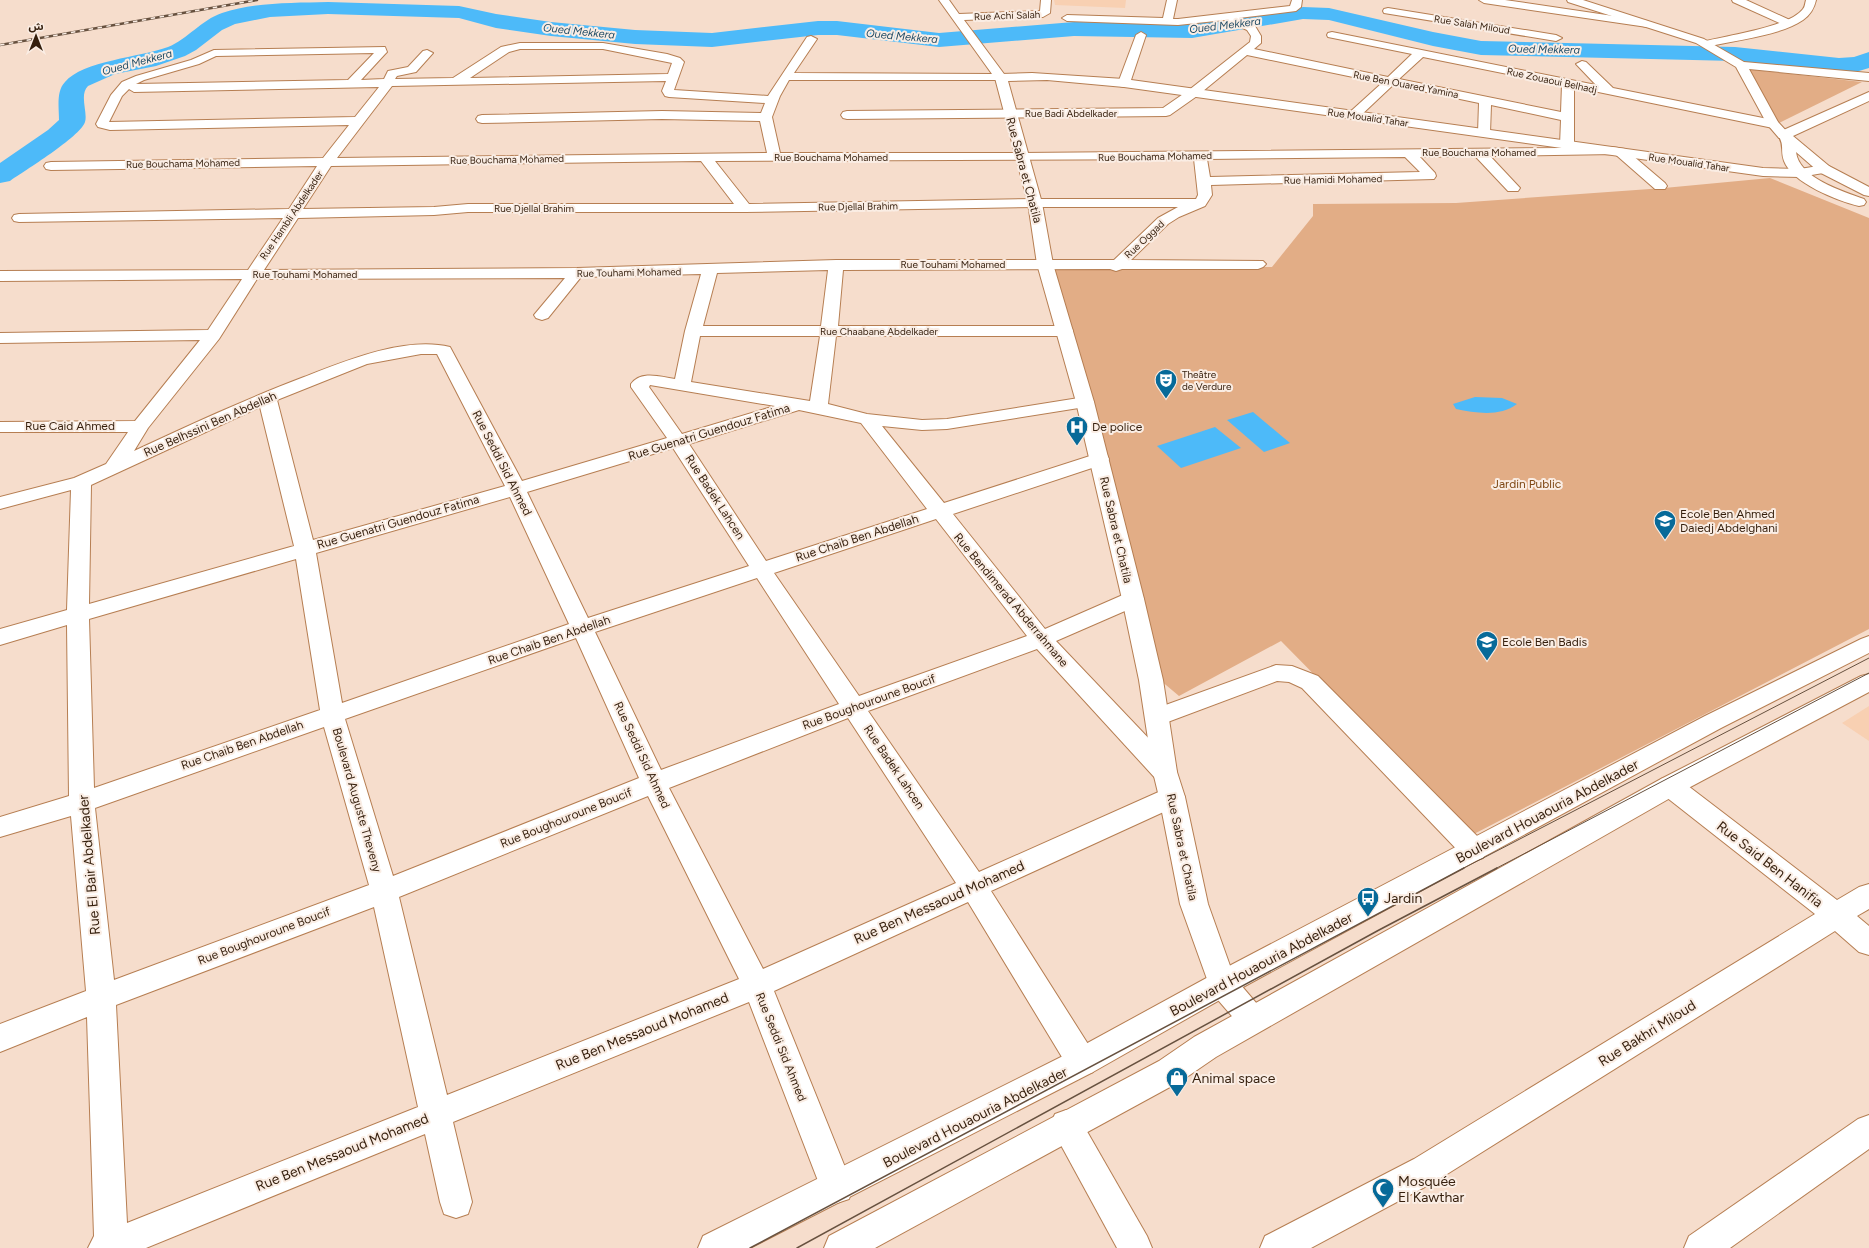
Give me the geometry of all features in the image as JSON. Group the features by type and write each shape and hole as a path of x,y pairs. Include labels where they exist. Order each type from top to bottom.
{"street":[{"path":"944,0 1001,78"},
{"name":"Rue Achi Salah","path":"956,17 1043,14 1045,13 1046,0"},
{"path":"1167,22 1172,0"},
{"path":"1484,0 1647,24"},
{"path":"1572,0 1708,44 1738,63 1837,75 1869,77"},
{"path":"1737,0 1788,23"},
{"path":"1708,44 1765,31 1800,18 1807,11 1811,0"},
{"path":"1480,38 1503,3"},
{"path":"1067,18 1167,22 1228,17 1296,4"},
{"name":"Rue Salah Miloud","path":"1388,11 1556,38"},
{"name":"Rue Badi Abdelkader","path":"847,114 1166,112 1193,93 1256,41 1256,36 1251,28 1228,17"},
{"path":"1124,83 1141,36"},
{"name":"Rue Zouaoui Belhadj","path":"1331,36 1773,124"},
{"path":"774,156 766,116 772,100 786,76 811,39"},
{"path":"455,82 505,49 534,46 603,46 667,57 676,60 678,62 674,77 668,90 669,94 772,100"},
{"path":"351,84 382,52 381,49 214,53 195,62 140,78 122,88 102,122 104,126 360,121"},
{"name":"Rue Ben Ouared Yamina","path":"1245,51 1567,116"},
{"name":"Rue Hambli Abdelkader","path":"112,468 140,426 214,335 292,213 327,162 388,83 392,73 412,70 427,53"},
{"path":"1354,115 1420,53"},
{"path":"1738,63 1773,124 1786,137 1824,170 1869,192"},
{"path":"1582,64 1610,92"},
{"path":"1837,75 1869,74"},
{"name":"Rue Moualid Tahar","path":"786,76 1001,78 1038,76 1124,83 1735,169 1763,172 1800,173 1824,170"},
{"path":"122,88 674,77"},
{"name":"Rue Sabra et Chatila","path":"1001,78 1009,113 1035,203 1045,264 1100,459 1133,599 1151,680 1169,785 1194,904 1222,984"},
{"path":"1567,145 1568,83"},
{"path":"1786,137 1869,96"},
{"path":"1484,133 1486,100"},
{"path":"482,119 662,115 766,116"},
{"path":"1786,137 1791,162 1800,173 1817,184 1869,206"},
{"name":"Rue Bouchama Mohamed","path":"51,166 774,156 1022,157 1408,152 1616,152"},
{"name":"Rue Hamidi Mohamed","path":"1204,181 1429,176 1428,173 1408,152"},
{"path":"1478,152 1512,188"},
{"path":"1616,152 1660,186"},
{"path":"1200,155 1205,195 1200,203"},
{"path":"705,157 744,208"},
{"name":"Rue Djellal Brahim","path":"19,218 434,211 468,208 744,208 1035,203 1200,203"},
{"name":"Rue Oggad","path":"1116,266 1158,225 1174,214 1200,203"},
{"name":"Rue Touhami Mohamed","path":"0,276 576,273 836,266 1045,264 1116,266 1258,264"},
{"path":"818,409 836,266"},
{"path":"710,270 692,331 682,385 818,409 867,420 922,425 947,424 1085,402"},
{"path":"542,315 576,273"},
{"name":"Rue Chaabane Abdelkader","path":"692,331 1065,331"},
{"path":"0,338 214,335"},
{"name":"Rue Belhssini Ben Abdellah","path":"0,503 81,482 267,397 363,360 420,349"},
{"name":"Rue Seddi Sid Ahmed","path":"420,349 436,349 444,351 516,490 654,783 757,986 837,1187"},
{"name":"Rue Badek Lahcen","path":"682,385 649,380 643,382 640,387 678,440 761,569 973,886 1082,1062"},
{"name":"Boulevard Auguste Theveny","path":"267,397 305,548 332,714 384,891 456,1202"},
{"name":"Rue Guenatri Guendouz Fatima","path":"0,637 78,616 305,548 516,490 678,440 796,406"},
{"name":"Rue Bendimerad Abderrahmane","path":"867,420 1041,639 1169,785"},
{"name":"Rue Caid Ahmed","path":"0,427 140,426"},
{"name":"Rue Chaib Ben Abdellah","path":"0,827 82,802 582,628 1100,459"},
{"name":"Rue El Bair Abdelkader","path":"81,482 78,616 82,802 101,998 109,1247"},
{"name":"Rue Boughouroune Boucif","path":"0,1038 101,998 384,891 654,783 854,707 1041,639 1133,599"},
{"name":"Boulevard Houaouria Abdelkader","path":"716,1248 1082,1062 1222,984 1713,722 1869,644"},
{"path":"1157,717 1276,673 1292,674 1310,682 1474,850"},
{"path":"841,1248 1066,1125 1170,1071 1205,1047 1252,1020 1670,786 1869,682"},
{"name":"Rue Ben Messaoud Mohamed","path":"109,1247 757,986 973,886 1169,785"},
{"name":"Rue Said Ben Hanifia","path":"1670,786 1836,915 1869,943"},
{"name":"Rue Bakhri Miloud","path":"1278,1248 1425,1170 1869,895"},
{"path":"1222,984 1252,1020"},
{"path":"1066,1125 1135,1248"},
{"path":"1701,1248 1869,1130"}],"shaded area":[{"path":"1054,0 1126,0 1125,8 1055,5"},
{"path":"1869,706 1869,741 1842,723"}],"green space":[{"path":"1746,69 1862,82 1775,125"},
{"name":"Jardin Public","path":"1770,178 1869,218 1869,629 1472,835 1281,641 1179,696 1147,669 1051,271 1058,268 1272,267 1313,216 1313,204 1456,203 1664,188"}],"water":[{"path":"1475,397 1502,398 1517,404 1503,411 1488,413 1456,409 1453,404"},
{"path":"1253,412 1290,443 1264,452 1227,420"},
{"path":"1215,427 1241,448 1181,468 1157,446"}],"waterway":[{"name":"Oued Mekkera","path":"0,175 57,136 72,122 73,87 79,81 109,68 148,61 177,51 188,45 214,25 229,18 270,11 328,8 433,10 459,12 496,21 551,29 635,37 712,40 818,28 837,28 939,40 1074,29 1192,31 1303,13 1329,14 1433,39 1481,48 1735,54 1839,65 1859,64 1869,59"}],"tram line":[{"path":"1462,869 1869,658"},
{"path":"1495,869 1869,673"},
{"path":"750,1248 1464,868"},
{"path":"797,1248 1379,930 1497,868"}],"railway":[{"path":"0,45 257,0"}],"place":[{"name":"Theâtre de Verdure","path":"1166,400"},
{"name":"De police","path":"1077,446"},
{"name":"Ecole Ben Ahmed Daiedj Abdelghani","path":"1665,540"},
{"name":"Ecole Ben Badis","path":"1487,662"},
{"name":"Jardin","path":"1368,918"},
{"name":"Animal space","path":"1177,1098"},
{"name":"Mosquée El Kawthar","path":"1383,1208"}]}
